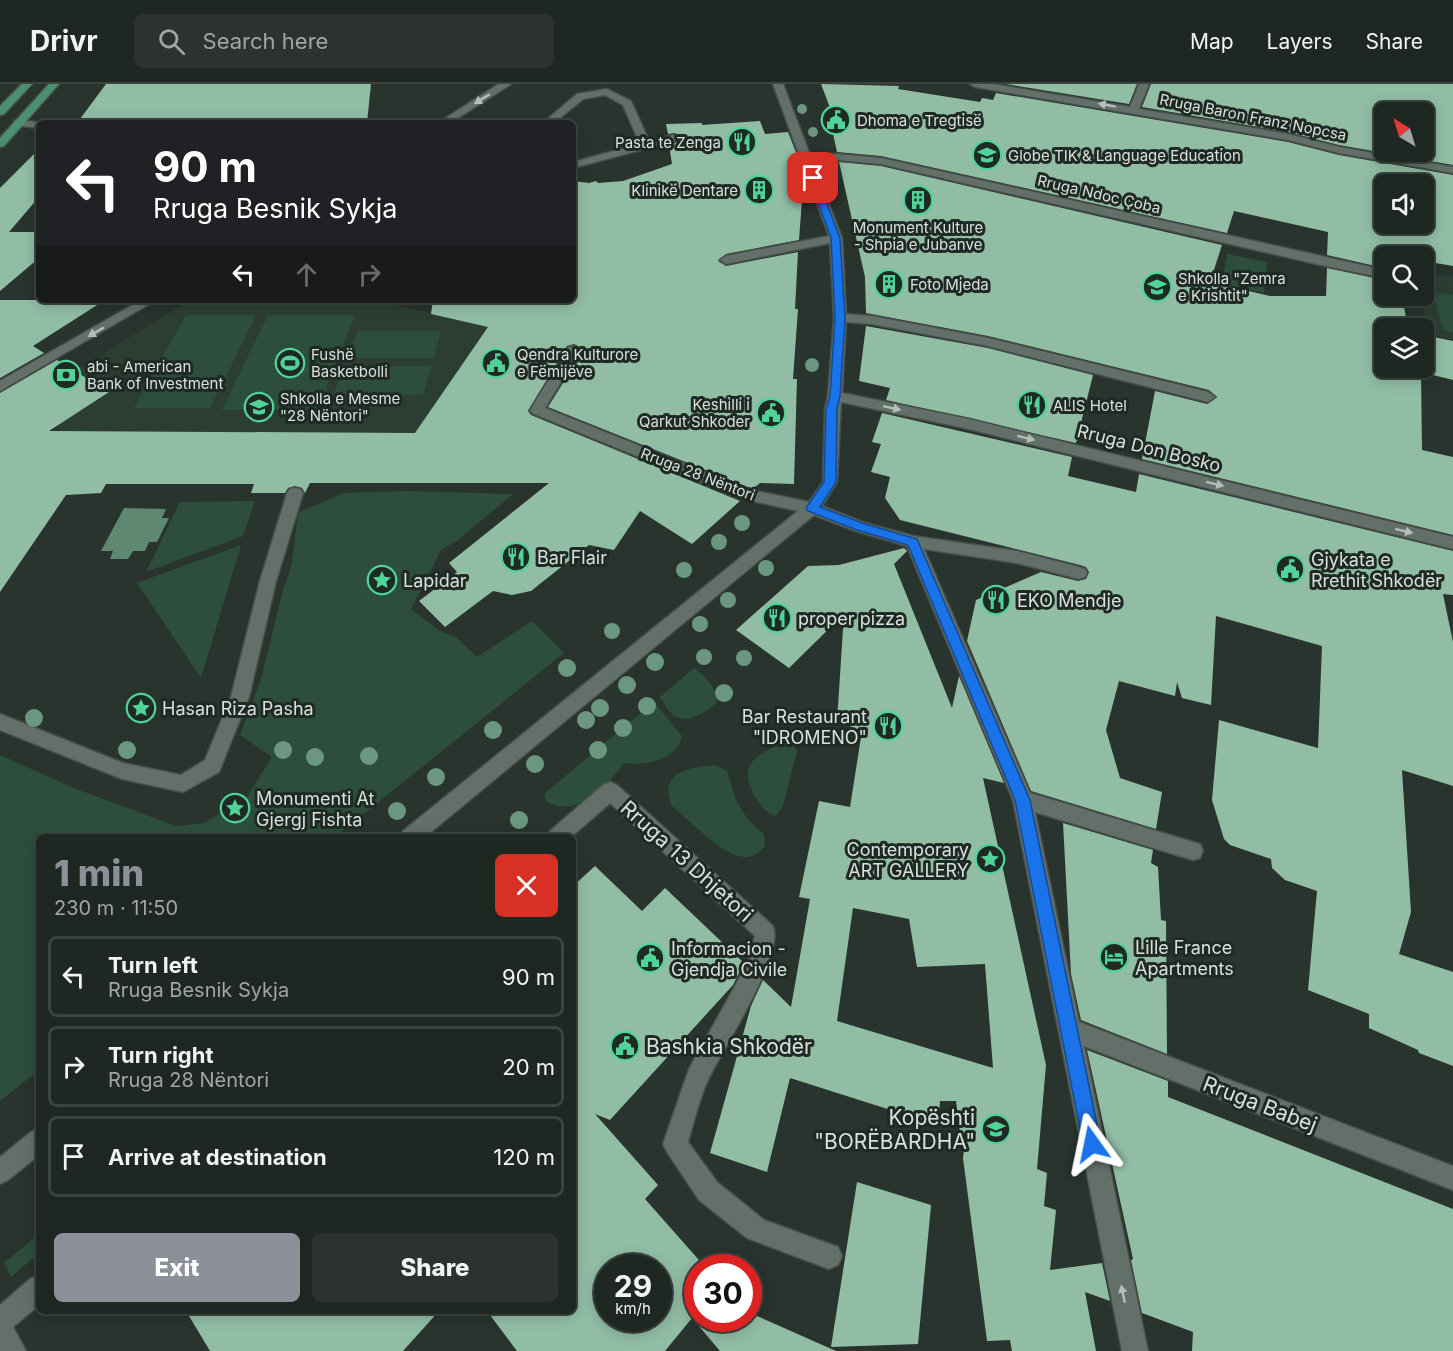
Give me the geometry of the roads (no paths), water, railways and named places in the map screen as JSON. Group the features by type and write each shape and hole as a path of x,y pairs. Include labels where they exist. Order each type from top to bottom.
{"main road":[{"path":"0,112 27,84"},
{"path":"0,144 54,84"}],"street":[{"path":"448,120 506,84"},
{"path":"414,834 812,508 830,482 832,409 835,396 840,318 836,238 778,84"},
{"name":"Rruga Baron Franz Nopcsa","path":"975,84 1288,137 1339,150 1453,170"},
{"path":"1134,110 1144,84"},
{"path":"552,120 580,96 607,92 627,103 646,146"},
{"path":"18,123 36,125"},
{"path":"576,164 674,138"},
{"name":"Rruga Ndoc Çoba","path":"806,158 837,157 881,161 1142,219 1247,246 1374,272"},
{"path":"726,260 836,238"},
{"path":"0,387 143,303"},
{"path":"840,318 872,320 988,342 1208,397"},
{"name":"Rruga 28 Nëntori","path":"574,350 537,410 744,494 812,508"},
{"name":"Rruga Don Bosko","path":"835,396 969,424 1453,543"},
{"path":"0,722 122,771 173,782 183,784 212,766 240,697 268,581 295,493"},
{"path":"812,508 861,527 913,542 1017,557 1079,573"},
{"path":"913,542 1023,800 1134,1351"},
{"name":"Rruga 13 Dhjetori","path":"560,834 610,791 766,933 754,972 697,1077 675,1144 708,1191 756,1229 829,1256"},
{"path":"1023,800 1193,851"},
{"name":"Rruga Babej","path":"1068,1029 1453,1178"},
{"path":"0,1172 36,1142"},
{"path":"0,1322 36,1291"},
{"path":"0,1330 13,1351"}],"place":[{"name":"Dhoma e Tregtisë","path":"836,120"},
{"name":"Pasta te Zenga","path":"742,142"},
{"name":"Globe TIK & Language Education","path":"987,155"},
{"name":"Klinikë Dentare","path":"759,190"},
{"name":"Monument Kulture - Shpia e Jubanve","path":"918,200"},
{"name":"Foto Mjeda","path":"889,284"},
{"name":"Shkolla \"Zemra e Krishtit\"","path":"1157,287"},
{"name":"Fushë Basketbolli","path":"290,363"},
{"name":"Qendra Kulturore e Fëmijëve","path":"496,363"},
{"name":"abi - American Bank of Investment","path":"66,375"},
{"name":"ALIS Hotel","path":"1032,405"},
{"name":"Shkolla e Mesme \"28 Nëntori\"","path":"259,407"},
{"name":"Keshilli i Qarkut Shkoder","path":"771,413"},
{"name":"Bar Flair","path":"516,557"},
{"name":"Gjykata e Rrethit Shkodër","path":"1290,569"},
{"name":"Lapidar","path":"382,580"},
{"name":"EKO Mendje","path":"996,600"},
{"name":"proper pizza","path":"777,618"},
{"name":"Hasan Riza Pasha","path":"141,708"},
{"name":"Bar Restaurant \"IDROMENO\"","path":"888,726"},
{"name":"Monumenti At Gjergj Fishta","path":"235,808"},
{"name":"Contemporary ART GALLERY","path":"990,859"},
{"name":"Lille France Apartments","path":"1114,957"},
{"name":"Informacion - Gjendja Civile","path":"650,958"},
{"name":"Bashkia Shkodër","path":"625,1046"},
{"name":"Kopështi \"BORËBARDHA\"","path":"996,1129"}]}
